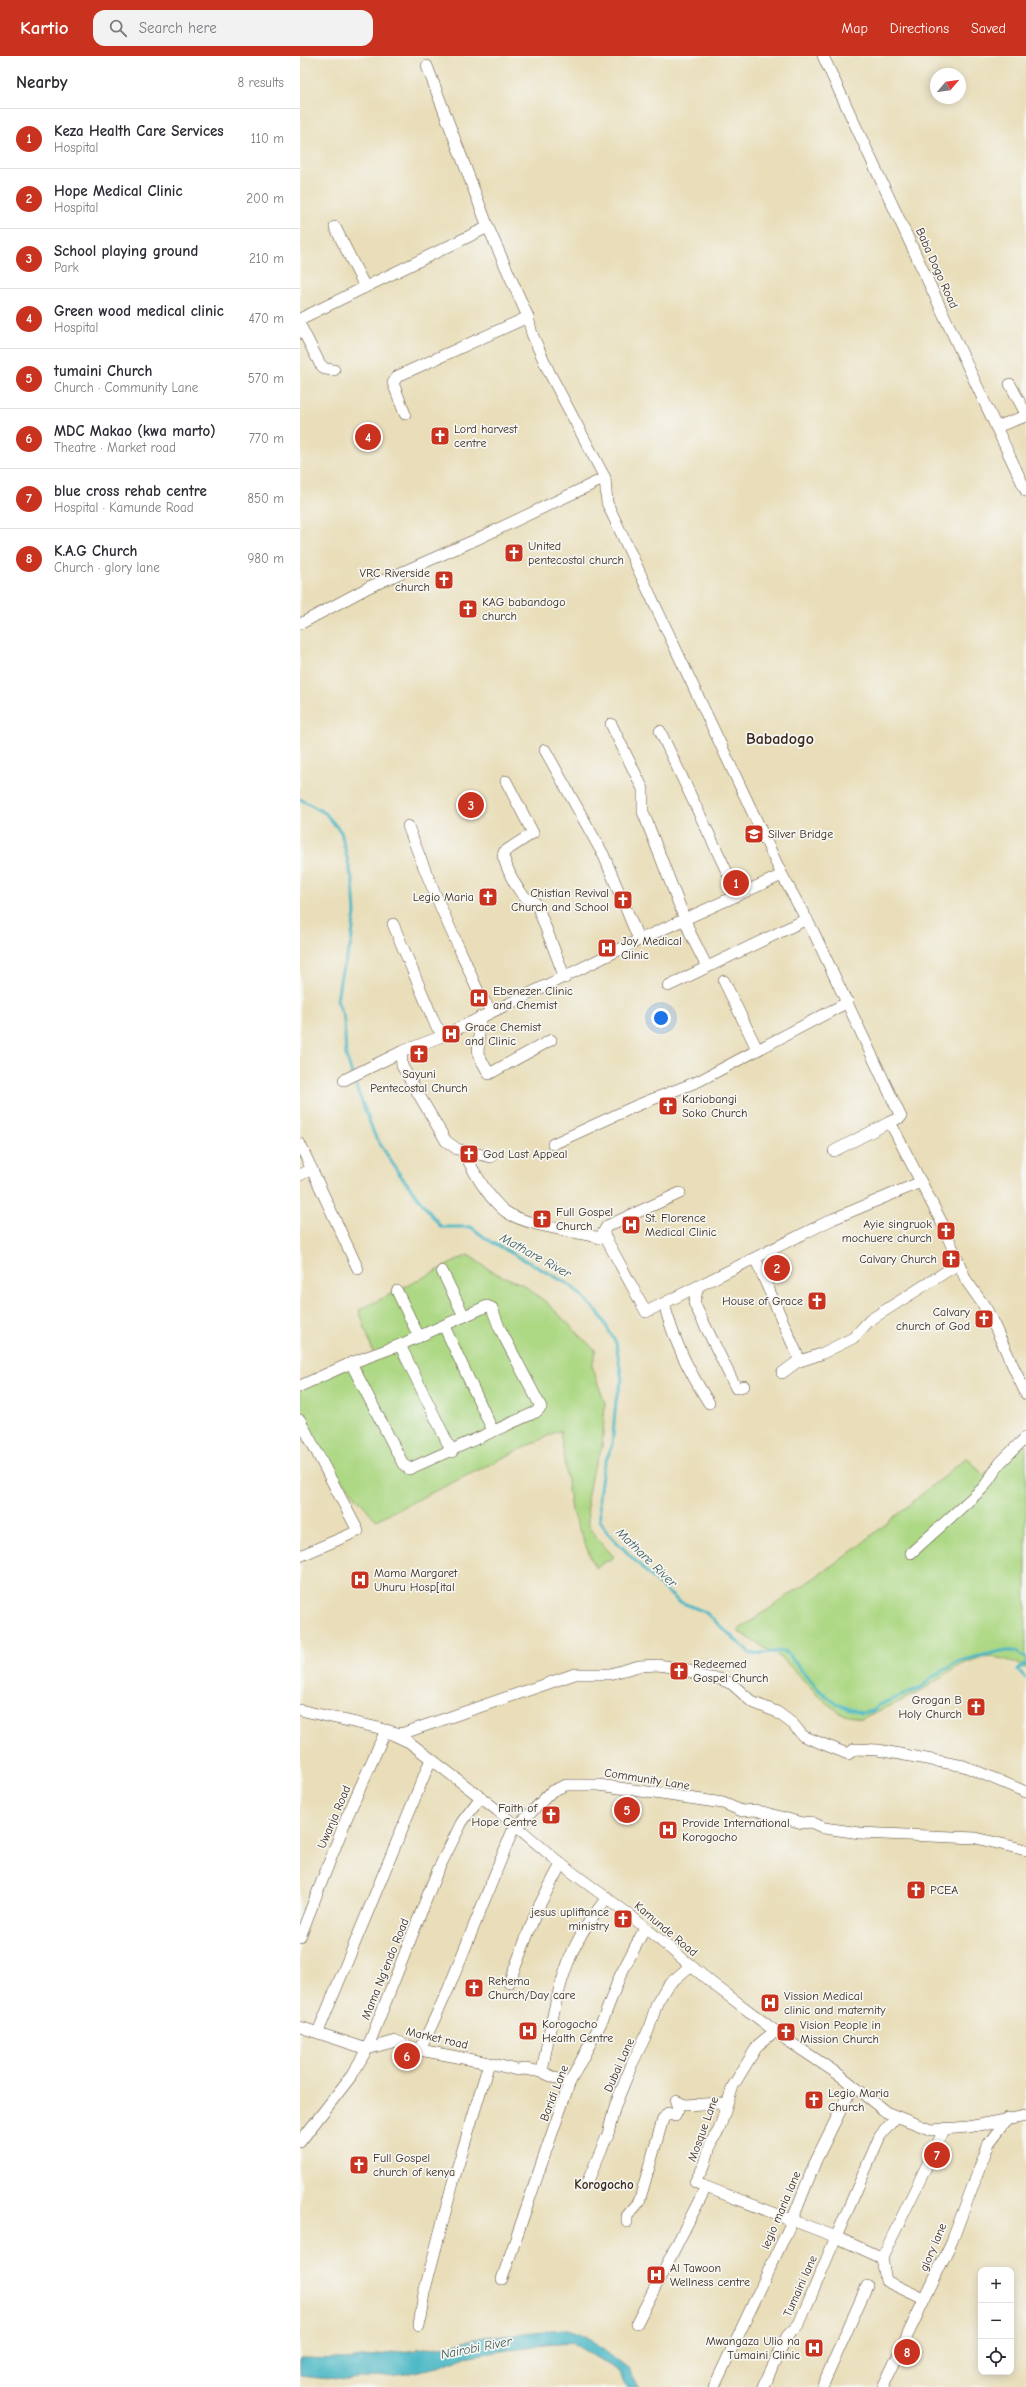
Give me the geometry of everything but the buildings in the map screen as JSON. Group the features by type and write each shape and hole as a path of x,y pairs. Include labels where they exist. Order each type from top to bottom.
{"street":[{"name":"Baba Dogo Road","path":"823,56 1026,491"},
{"path":"427,66 488,227 528,317 532,334 548,372 605,478 607,503 782,875 807,919 848,1002 901,1117 834,1151"},
{"path":"335,227 365,287"},
{"path":"300,319 488,227"},
{"path":"405,414 393,383 398,376 528,317"},
{"path":"300,325 320,364 325,369 334,370"},
{"path":"996,427 1026,415 1010,384"},
{"path":"300,624 369,587 475,540 605,478"},
{"path":"611,724 643,789 643,812 691,935 707,967"},
{"path":"660,731 738,895"},
{"path":"545,750 604,856 639,940"},
{"path":"506,781 533,833 504,852 503,856 520,890 525,897 533,900 536,905 565,978"},
{"path":"408,826 440,910 477,989 486,1005 493,1011"},
{"path":"345,1080 401,1052 445,1035 480,1017 565,978 639,940 782,875"},
{"path":"668,986 807,919"},
{"path":"393,924 436,1026 445,1035"},
{"path":"724,981 757,1049"},
{"path":"553,1144 638,1105 699,1081 848,1002"},
{"path":"480,1017 478,1054 490,1074 550,1040"},
{"path":"401,1052 402,1066 446,1142 457,1148 490,1157"},
{"path":"890,1122 921,1182 958,1264 966,1280 987,1310 1026,1394"},
{"path":"300,1144 358,1270"},
{"path":"464,1152 473,1171 506,1211 519,1218 602,1236 632,1271 643,1298"},
{"path":"300,1175 312,1169"},
{"path":"602,1236 646,1312 833,1219 921,1182"},
{"path":"602,1236 607,1226 680,1193"},
{"path":"755,1258 800,1360"},
{"path":"782,1373 800,1360 821,1354 853,1338 870,1320 958,1264"},
{"path":"442,1271 464,1316"},
{"path":"698,1287 694,1303 736,1388 744,1386"},
{"path":"397,1291 419,1337"},
{"path":"664,1304 672,1334 686,1367 709,1403"},
{"path":"300,1386 350,1363 419,1337 487,1306 492,1308 499,1327 541,1407 536,1412 493,1431 452,1452 415,1468 409,1469 405,1466 350,1363"},
{"path":"444,1326 493,1431"},
{"path":"400,1345 452,1452"},
{"path":"300,1420 358,1531 300,1556"},
{"path":"911,1553 984,1487 1000,1463 1026,1437"},
{"path":"386,1730 401,1734 575,1674 610,1674 639,1666 668,1666 685,1669 702,1677 720,1679 732,1684 752,1702 777,1712 793,1724 803,1736 833,1750 848,1754 855,1749 878,1750 964,1766 1026,1792"},
{"name":"Kamunde Road","path":"300,1710 386,1730 409,1742 481,1797 562,1864 607,1897 690,1966 775,2031 841,2076 852,2087 896,2117 931,2130 968,2126 1026,2116"},
{"name":"Uwanja Road","path":"300,1937 347,1817 386,1730"},
{"path":"318,2032 431,1759"},
{"name":"Community Lane","path":"420,2050 448,1990 516,1827 552,1791 566,1784 580,1784 723,1803 742,1811 756,1810 802,1822 811,1822 824,1828 860,1833 976,1838 1026,1850"},
{"name":"Mama Ng'endo Road","path":"300,2142 352,2074 366,2049 437,1872 462,1822 481,1797"},
{"path":"509,1983 537,1910 562,1864"},
{"path":"542,2072 555,2009 572,1955 580,1935 607,1897"},
{"name":"Baridi Lane","path":"502,2279 569,2084 604,2017 620,1976 645,1928"},
{"name":"Dubai Lane","path":"587,2183 608,2134 614,2106 648,2031 657,2003 667,1986 690,1966"},
{"path":"300,2027 318,2032 332,2039 366,2049"},
{"name":"Mosque Lane","path":"706,2187 695,2182 705,2164 711,2142 718,2130 733,2086 758,2044 775,2031"},
{"name":"Market road","path":"366,2049 396,2041 420,2050 489,2062 517,2070 525,2069 542,2072 569,2084"},
{"path":"419,2325 424,2293 453,2182 489,2062"},
{"name":"legio maria lane","path":"714,2387 792,2220 816,2160 852,2087"},
{"path":"627,2222 627,2216 639,2202 663,2119 668,2113 675,2116 678,2110 676,2101 684,2105 721,2103 725,2107"},
{"name":"Tumaini lane","path":"763,2387 787,2336 799,2324 880,2136 896,2117"},
{"name":"glory lane","path":"883,2387 952,2241 989,2143 1008,2118"},
{"path":"924,2299 886,2281 882,2258 945,2128"},
{"path":"637,2323 680,2234 706,2187 836,2237 882,2258"},
{"path":"822,2387 867,2286"}],"green space":[{"path":"468,1255 493,1272 522,1284 546,1302 596,1351 592,1366 605,1404 602,1448 592,1472 587,1500 588,1523 596,1537 614,1557 595,1568 571,1510 560,1430 376,1520 300,1430 300,1384 375,1358 359,1310"},
{"path":"1026,1444 1026,1669 1014,1662 994,1658 982,1658 971,1661 960,1666 912,1696 861,1719 839,1712 819,1696 783,1659 737,1631 853,1551 967,1457 983,1475"}],"water":[{"name":"Nairobi River","path":"563,2329 586,2336 629,2370 640,2387 628,2387 617,2370 570,2342 546,2344 464,2357 438,2367 406,2374 348,2380 300,2375 300,2358 347,2359 448,2346 474,2338"}],"waterway":[{"name":"Mathare River","path":"300,799 325,813 341,832 353,883 355,913 351,944 341,975 337,1000 344,1018 346,1056 375,1136 398,1172 441,1227 471,1227 488,1240 570,1285 598,1312 616,1343 622,1380 616,1400 612,1445 603,1468 599,1496 600,1520 607,1532 656,1582 678,1601 705,1612 751,1654 785,1651 819,1690 837,1704 861,1713 873,1711 879,1705 922,1687 931,1678 959,1661 1001,1651 1015,1651 1026,1658"},
{"name":"Mathare River","path":"1026,1664 1018,1670 1026,1678"}],"place":[{"name":"Lord harvest centre","path":"440,436"},
{"name":"Green wood medical clinic","path":"368,437"},
{"name":"United pentecostal church","path":"514,553"},
{"name":"VRC Riverside church","path":"444,580"},
{"name":"KAG babandogo church","path":"468,609"},
{"name":"School playing ground","path":"471,805"},
{"name":"Silver Bridge","path":"754,834"},
{"name":"Keza Health Care Services","path":"736,883"},
{"name":"Legio Maria","path":"488,897"},
{"name":"Chistian Revival Church and School","path":"623,900"},
{"name":"Joy Medical Clinic","path":"607,948"},
{"name":"Ebenezer Clinic and Chemist","path":"479,998"},
{"name":"Grace Chemist and Clinic","path":"451,1034"},
{"name":"Sayuni Pentecostal Church","path":"419,1054"},
{"name":"Kariobangi Soko Church","path":"668,1106"},
{"name":"God Last Appeal","path":"469,1154"},
{"name":"Full Gospel Church","path":"542,1219"},
{"name":"St. Florence Medical Clinic","path":"631,1225"},
{"name":"Ayie singruok mochuere church","path":"946,1231"},
{"name":"Calvary Church","path":"951,1259"},
{"name":"Hope Medical Clinic","path":"777,1268"},
{"name":"House of Grace","path":"817,1301"},
{"name":"Calvary church of God","path":"984,1319"},
{"name":"Mama Margaret Uhuru Hosp[ital","path":"360,1580"},
{"name":"Redeemed Gospel Church","path":"679,1671"},
{"name":"Grogan B Holy Church","path":"976,1707"},
{"name":"tumaini Church","path":"627,1810"},
{"name":"Faith of Hope Centre","path":"551,1815"},
{"name":"Provide International Korogocho","path":"668,1830"},
{"name":"PCEA","path":"916,1890"},
{"name":"jesus upliftance ministry","path":"623,1919"},
{"name":"Rehema Church/Day care","path":"474,1988"},
{"name":"Vission Medical clinic and maternity","path":"770,2003"},
{"name":"Korogocho Health Centre","path":"528,2031"},
{"name":"Vision People in Mission Church","path":"786,2032"},
{"name":"MDC Makao (kwa marto)","path":"407,2056"},
{"name":"Legio Maria Church","path":"814,2100"},
{"name":"blue cross rehab centre","path":"937,2155"},
{"name":"Full Gospel church of kenya","path":"359,2165"},
{"name":"Al Tawoon Wellness centre","path":"656,2275"},
{"name":"Mwangaza Ulio na Tumaini Clinic","path":"814,2348"},
{"name":"K.A.G Church","path":"907,2352"}],"district":[{"name":"Babadogo","path":"780,738"},
{"name":"Korogocho","path":"604,2184"}]}
